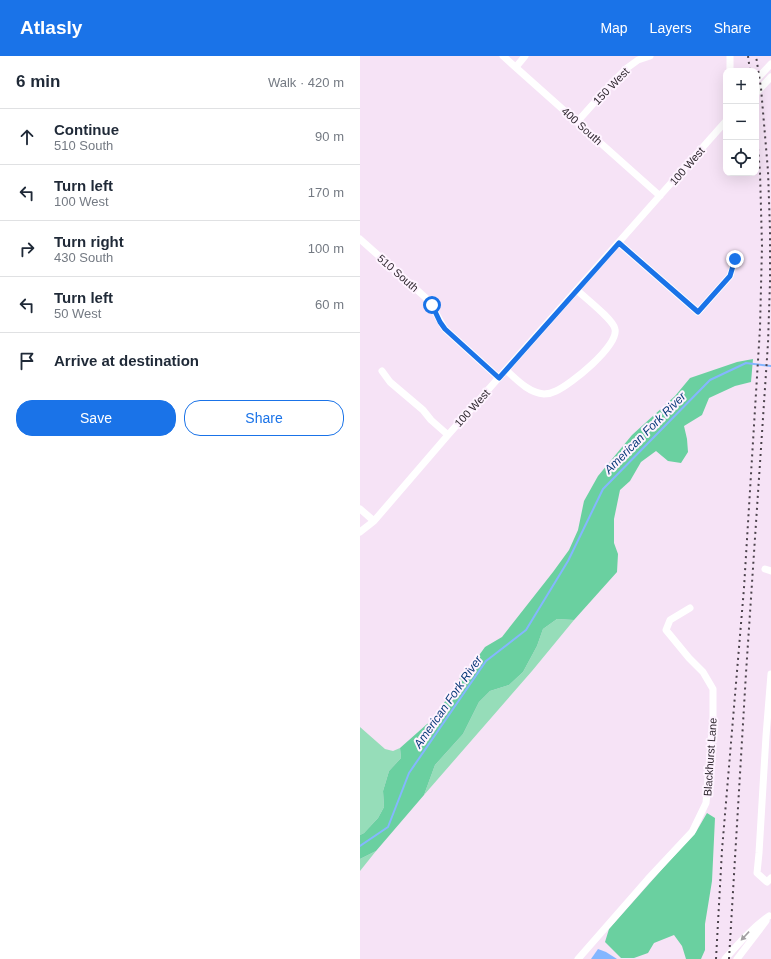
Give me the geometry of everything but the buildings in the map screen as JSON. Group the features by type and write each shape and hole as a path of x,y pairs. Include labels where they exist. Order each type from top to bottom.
{"street":[{"name":"400 South","path":"503,56 660,196"},
{"path":"516,67 525,56"},
{"name":"150 West","path":"577,122 627,68 638,60 650,56"},
{"path":"730,56 730,68"},
{"path":"759,77 771,64"},
{"path":"759,90 771,77"},
{"name":"100 West","path":"360,532 374,521 448,435 723,124"},
{"name":"510 South","path":"360,239 426,298 432,305 445,329 499,378"},
{"path":"619,243 698,312 730,276 735,259"},
{"path":"506,370 534,392 544,394 554,392 566,386 595,362 611,344 615,330 613,324 577,290"},
{"path":"382,371 390,382 423,410 430,420 448,435"},
{"path":"360,509 374,521"},
{"name":"Blackhurst Lane","path":"578,959 648,879 692,832 706,803 713,721 712,689 703,672 689,658 666,630 670,620 690,608"},
{"path":"771,674 757,873 767,882 771,878"},
{"path":"725,959 755,926 770,915"},
{"path":"737,959 770,915"}],"green space":[{"path":"753,359 751,382 735,386 709,398 702,415 684,426 688,452 681,463 668,461 656,451 641,462 630,481 620,490 614,519 614,543 618,554 617,572 574,620 557,619 543,629 537,646 523,672 509,685 490,691 479,702 463,734 435,765 424,795 376,851 360,859 360,835 364,833 378,818 384,807 383,791 389,771 401,758 400,748 435,717 460,678 485,647 502,637 553,572 569,550 578,530 584,501 598,476 632,435 675,396 690,378 737,362"},
{"path":"557,619 574,620 532,671 424,795 435,765 463,734 479,702 490,691 509,685 523,672 537,646 543,629"},
{"path":"360,727 385,749 393,751 400,748 401,758 389,771 383,791 384,807 378,818 364,833 360,835"},
{"path":"707,813 715,818 712,881 705,924 705,950 701,959 686,959 682,946 674,935 654,943 648,953 634,958 621,958 605,942 609,929 696,832"},
{"path":"376,851 360,871 360,859"}],"water":[{"path":"598,949 606,952 617,959 591,959"}],"waterway":[{"name":"American Fork River","path":"360,846 388,827 409,773 486,661 526,630 568,561 603,489 710,380 746,363 771,366"}],"railway":[{"path":"748,56 750,68"},
{"path":"729,959 768,343 770,282 768,171 761,88 756,56"},
{"path":"716,959 722,850 744,588 760,328 762,246 760,172 757,140"}],"route":[{"path":"432,305 445,329 499,378 619,243 698,312 730,276 735,259"}]}
